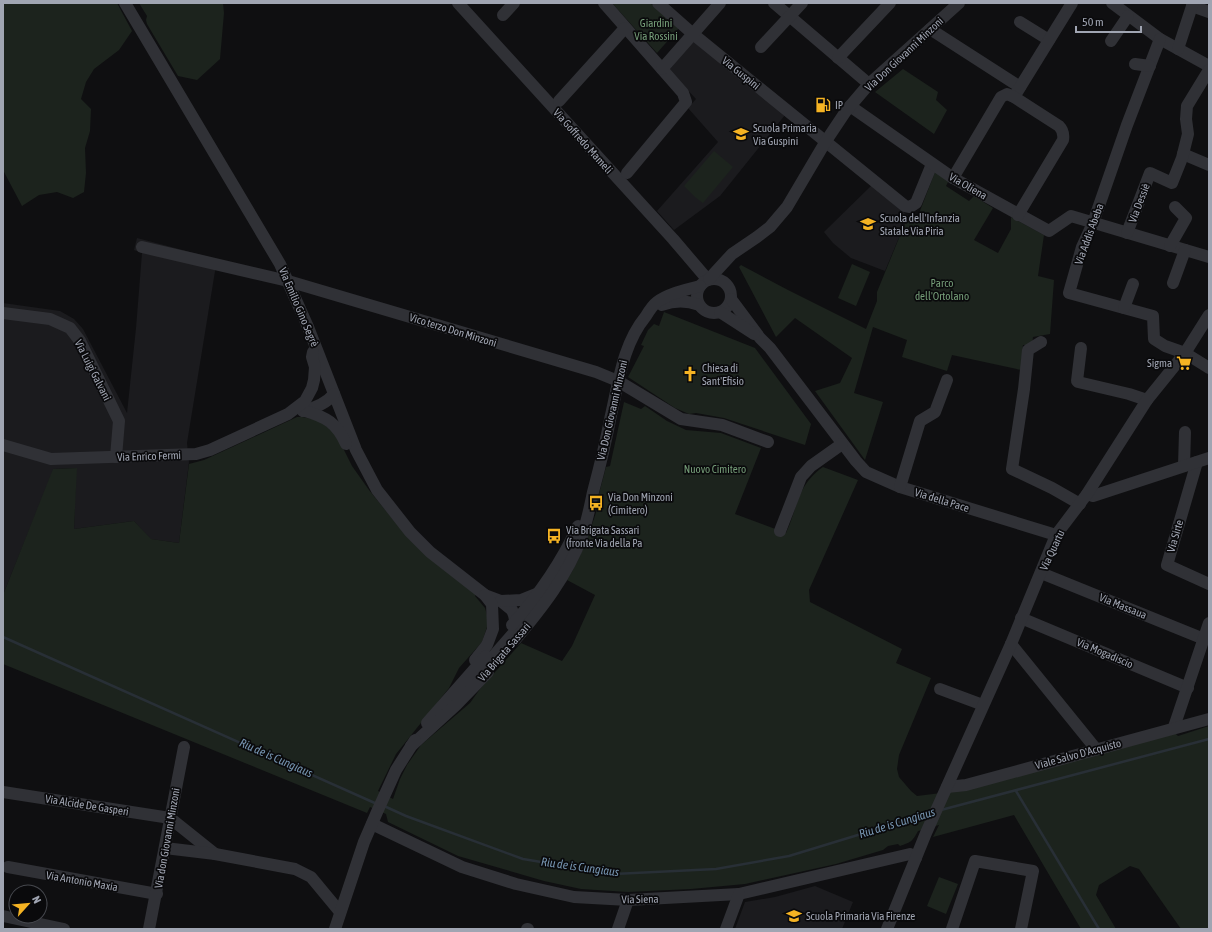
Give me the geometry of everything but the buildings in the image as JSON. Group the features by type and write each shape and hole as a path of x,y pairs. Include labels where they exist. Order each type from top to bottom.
{"street":[{"name":"Via Emilio Gino Segrè","path":"125,3 280,264 315,345 362,464 377,490 410,532 430,552 493,600 512,620 516,621"},
{"name":"Via Goffredo Mameli","path":"458,3 668,234 705,281"},
{"path":"503,15 514,3"},
{"path":"604,3 683,93 686,102 627,173"},
{"name":"Via Guspini","path":"658,3 693,34 905,206 910,207 916,203 932,164"},
{"path":"662,69 720,3"},
{"path":"774,3 869,84"},
{"path":"761,47 802,3"},
{"path":"838,58 890,3"},
{"name":"Via Don Giovanni Minzoni","path":"576,541 587,520 618,381 625,355 634,332 658,302 670,295 705,281 732,254 757,238 770,227 787,207 826,141 850,106 869,84 959,3"},
{"path":"953,178 1001,97 1013,93 1072,3"},
{"path":"1112,3 1128,11 1160,39 1209,66"},
{"path":"1178,48 1193,5 1209,12"},
{"path":"1111,41 1128,11"},
{"path":"1020,22 1049,40"},
{"path":"559,101 625,28"},
{"path":"930,29 1013,93 1062,128 1063,140 1018,215"},
{"name":"Via Addis Abeba","path":"1160,39 1127,125 1093,223 1082,247 1069,293 1153,316 1154,339 1165,346 1185,353"},
{"path":"1135,64 1150,66"},
{"name":"Via Dessiè","path":"1127,233 1150,173 1172,183 1183,154 1188,134 1186,119 1187,106 1209,70"},
{"name":"Via Oliena","path":"850,106 953,178 1049,232 1071,216 1093,223"},
{"path":"1183,154 1209,165"},
{"path":"1170,246 1186,218 1175,207"},
{"path":"1093,223 1209,257"},
{"name":"Vico terzo Don Minzoni","path":"142,247 288,281 596,372 618,381"},
{"path":"1173,283 1185,250"},
{"path":"726,284 732,254"},
{"path":"652,308 669,302 681,301 699,305 708,312 720,312 725,309 731,299 730,288 717,278 705,281 697,293 699,305"},
{"path":"1124,308 1133,284"},
{"name":"Via della Pace","path":"731,299 842,444 866,472 900,487 1056,535"},
{"name":"Via della Pace","path":"720,312 760,338"},
{"name":"Via Luigi Galvani","path":"3,313 50,319 70,328 80,341 119,421 116,457"},
{"name":"Via Quartu","path":"887,929 926,833 1011,644 1056,535 1087,494 1147,400 1185,353 1209,315"},
{"path":"1041,342 1028,350 1024,390 1012,469 1052,488 1080,504"},
{"path":"305,406 314,380 315,367 312,357 315,345"},
{"path":"1081,348 1078,382 1129,394 1147,400"},
{"path":"1185,353 1209,368"},
{"path":"900,487 920,420 935,412 947,380"},
{"path":"618,381 682,419 722,425 768,442"},
{"path":"305,406 324,394 334,394"},
{"path":"305,406 335,425 340,431 352,458 362,464"},
{"name":"Via Enrico Fermi","path":"3,445 51,459 196,454 224,444 305,406"},
{"path":"1184,466 1185,432"},
{"path":"780,531 801,477 811,466 842,444"},
{"path":"1087,494 1093,496 1209,458"},
{"name":"Via Sirte","path":"1197,462 1167,565 1209,584"},
{"name":"Via Brigata Sassari","path":"411,746 456,705 483,677 542,607 562,577 576,541"},
{"name":"Via Brigata Sassari","path":"335,929 364,842 396,770 425,725 516,621 537,594 559,561 576,541"},
{"name":"Via Massaua","path":"1041,573 1205,646"},
{"path":"516,621 521,623 555,580 562,577"},
{"path":"474,668 474,660 487,645 491,637 493,629 493,600 522,600 537,594"},
{"name":"Via Mogadiscio","path":"1021,618 1188,688"},
{"name":"Via Brigata Sassari","path":"483,677 484,667 517,629 516,621"},
{"path":"1174,727 1205,646 1209,624"},
{"path":"1011,644 1096,749"},
{"path":"940,689 983,705"},
{"name":"Viale Salvo D'Acquisto","path":"945,791 1174,727 1209,719"},
{"name":"Via don Giovanni Minzoni","path":"149,929 157,894 184,747"},
{"name":"Via Alcide De Gasperi","path":"3,792 170,818"},
{"path":"170,818 215,854"},
{"name":"Via Siena","path":"372,824 462,867 516,884 574,897 628,900 739,894 910,854 916,858"},
{"path":"165,848 215,854 295,869 311,877 340,912"},
{"path":"952,929 975,861 1033,871 1021,929"},
{"name":"Via Antonio Maxia","path":"8,867 157,894"},
{"path":"726,929 739,894"},
{"path":"618,929 628,900"},
{"path":"3,916 64,929"}],"shaded area":[{"name":"Scuola Primaria Via Guspini","path":"693,41 785,115 720,196 674,230 657,211 718,142 688,108 696,99 669,70"},
{"name":"Scuola dell'Infanzia Statale Via Piria","path":"872,185 908,216 885,271 851,258 833,243 824,232"},
{"path":"137,238 217,259 187,443 189,462 179,543 150,539 134,521 74,529 76,468 54,469 3,595 3,303 60,311 74,319 83,329 127,413 142,253 134,250"},
{"name":"Scuola Primaria Via Firenze","path":"815,886 853,902 842,929 735,929 745,902 775,897"}],"green space":[{"path":"3,3 117,3 132,31 119,50 94,69 86,82 81,99 91,109 90,131 85,148 86,173 84,192 73,198 57,192 39,195 22,206 3,170"},
{"path":"139,3 223,3 224,13 220,59 197,80 178,76 147,24 147,16"},
{"name":"Giardini Via Rossini","path":"612,3 650,3 679,28 657,53"},
{"path":"903,69 938,92 936,100 947,110 934,134 875,92"},
{"path":"714,151 733,167 703,203 684,186"},
{"name":"Parco dell'Ortolano","path":"935,172 949,180 946,186 969,201 974,196 993,208 974,240 998,253 1011,229 1011,217 1044,235 1038,276 1054,280 1050,334 1033,337 1032,345 1023,345 1021,370 952,355 947,371 902,357 907,340 873,327 854,393 883,402 865,460 815,391 840,383 852,358 795,318 776,337 739,267 741,265 866,329 877,301 877,292 908,216 914,218 918,216"},
{"path":"852,264 870,272 856,306 838,298"},
{"path":"664,312 755,348 811,424 805,445 724,418 696,413 689,414 675,408 628,377 644,346 641,345 648,330 654,324 659,326"},
{"name":"Nuovo Cimitero","path":"624,402 641,409 645,406 667,421 686,430 721,433 761,448 735,514 786,533 803,489 814,474 823,467 858,480 809,590 810,602 902,649 896,663 931,678 899,755 897,769 899,777 917,796 957,791 1173,731 1178,736 1209,726 1209,929 1181,929 1139,869 1130,866 1099,885 1096,895 1116,929 1081,929 1014,815 933,837 939,825 918,831 907,844 900,846 898,844 888,846 883,850 836,864 745,884 691,889 628,892 581,889 544,881 458,856 388,822 386,814 370,807 367,813 3,664 3,595 53,469 77,468 74,529 134,521 151,539 179,543 189,464 204,460 297,417 318,420 336,434 352,466 369,490 409,539 476,594 475,596 485,608 487,615 488,624 482,642 459,668 449,688 396,754 378,791 393,799 407,765 421,745 470,703 480,689 521,643 562,661 572,646 595,595 567,580 589,535 598,506 596,505 606,467 610,466"},
{"path":"939,877 958,884 946,914 927,906"}],"waterway":[{"name":"Riu de is Cungiaus","path":"3,637 377,804"},
{"name":"Riu de is Cungiaus","path":"941,810 1209,739"},
{"path":"1016,791 1099,929"},
{"name":"Riu de is Cungiaus","path":"384,806 406,816 523,859 614,874 716,869 789,856 930,813"}],"place":[{"name":"IP","path":"823,105"},
{"name":"Scuola Primaria Via Guspini","path":"741,134"},
{"name":"Scuola dell'Infanzia Statale Via Piria","path":"868,224"},
{"name":"Sigma","path":"1184,363"},
{"name":"Chiesa di Sant'Efisio","path":"690,374"},
{"name":"Via Don Minzoni (Cimitero)","path":"596,503"},
{"name":"Via Brigata Sassari (fronte Via della Pa","path":"554,536"},
{"name":"Scuola Primaria Via Firenze","path":"794,916"}]}
